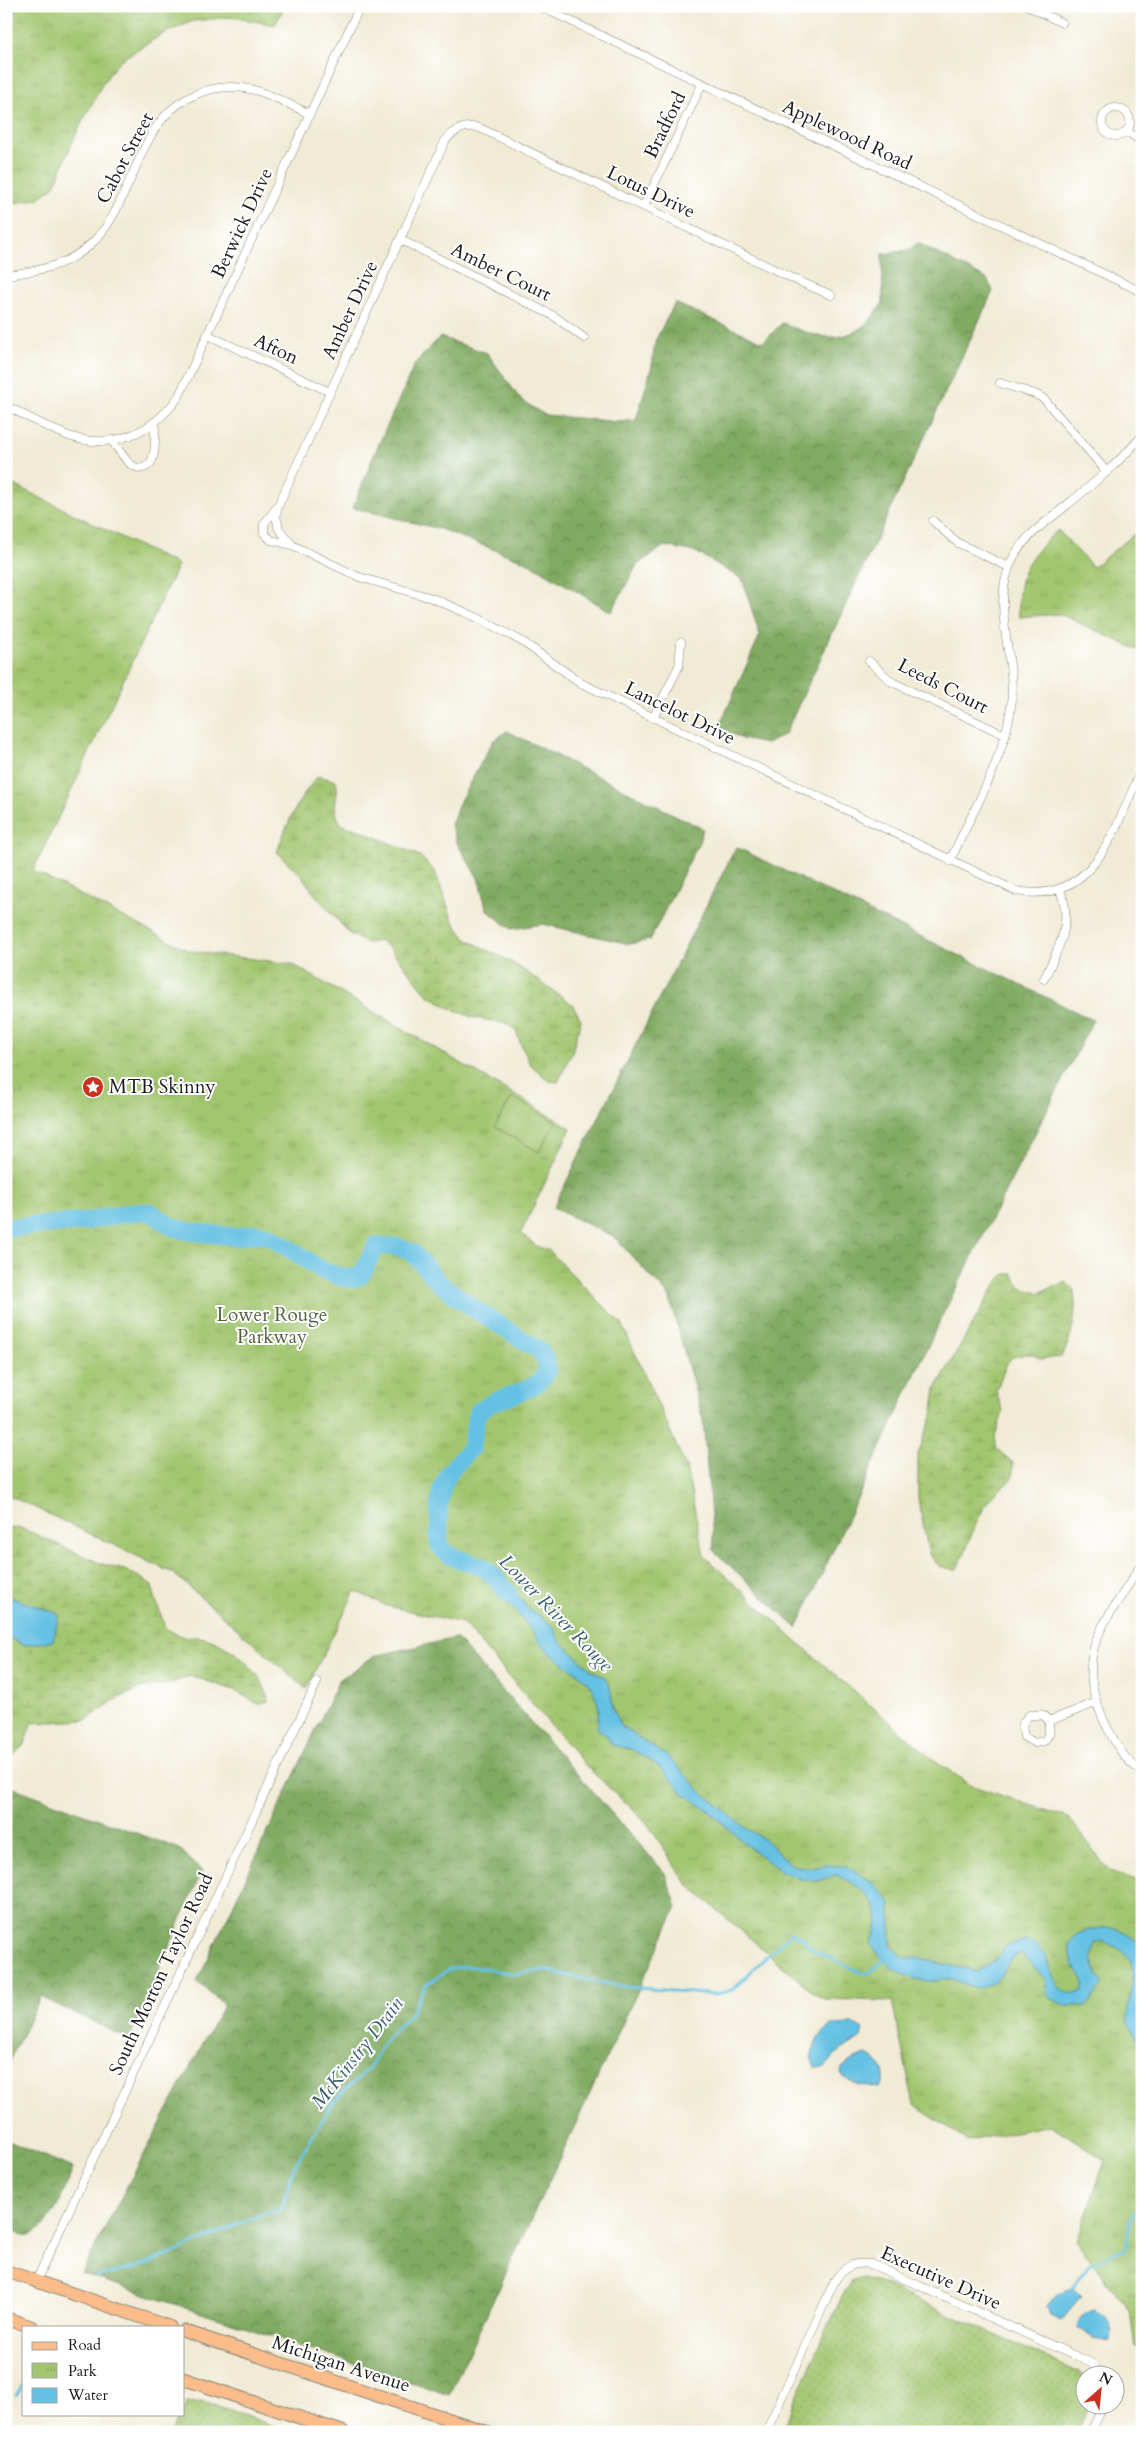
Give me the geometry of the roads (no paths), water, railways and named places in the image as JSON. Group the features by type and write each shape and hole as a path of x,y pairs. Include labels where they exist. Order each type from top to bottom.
{"main road":[{"path":"6,2272 152,2324"},
{"path":"8,2323 26,2326"},
{"name":"Michigan Avenue","path":"185,2331 487,2432"},
{"path":"185,2379 343,2432"}],"street":[{"name":"Berwick Drive","path":"6,406 69,436 88,440 110,440 132,435 155,423 171,407 179,396 208,335 360,6"},
{"name":"Applewood Road","path":"539,6 1142,292"},
{"path":"1028,6 1062,24"},
{"name":"Bradford","path":"644,206 702,84"},
{"name":"Cabot Street","path":"6,275 50,268 67,261 94,242 113,216 154,130 168,112 184,100 211,89 240,87 262,92 310,114"},
{"name":"Lotus Drive","path":"456,130 470,126 480,128 831,295"},
{"name":"Amber Drive","path":"264,533 264,524 278,506 446,141 456,130"},
{"path":"1127,131 1142,142"},
{"name":"Amber Court","path":"401,240 554,316 584,338"},
{"name":"Afton","path":"208,335 330,392"},
{"path":"1000,383 1035,394 1044,399 1107,472"},
{"path":"110,440 128,462 135,467 142,468 148,466 154,457 155,423"},
{"path":"950,861 999,755 1012,705 1012,687 1002,602 1004,583 1009,567 1019,549 1032,534 1107,472 1142,436"},
{"name":"Amber Drive","path":"278,506 278,526"},
{"path":"934,520 958,543 1009,567"},
{"name":"Lancelot Drive","path":"278,526 283,537 292,545"},
{"name":"Lancelot Drive","path":"264,533 271,540 292,545 359,577 432,598 478,618 523,642 581,683 1016,891 1037,894 1060,890"},
{"path":"653,718 679,666 681,642"},
{"name":"Leeds Court","path":"869,661 892,682 1005,736"},
{"path":"1044,979 1066,927 1066,909 1060,890 1086,874 1096,863 1142,769"},
{"path":"1142,1563 1103,1622 1093,1648 1090,1667 1095,1703 1117,1746 1132,1765 1142,1771"},
{"name":"South Morton Taylor Road","path":"36,2282 317,1682"},
{"path":"1049,1721 1095,1703"},
{"name":"Executive Drive","path":"766,2432 834,2282 845,2268 860,2263 871,2264 1094,2366"},
{"path":"1091,2432 1098,2416"}],"water":[{"path":"494,1577 507,1583 527,1607 554,1627 559,1640 591,1670 603,1676 610,1686 613,1708 622,1727 666,1755 703,1793 747,1829 765,1840 792,1865 810,1868 827,1865 846,1866 869,1880 884,1893 891,1903 891,1945 905,1959 921,1958 976,1972 995,1961 1005,1947 1026,1940 1033,1943 1046,1956 1058,1986 1067,1992 1073,1993 1083,1990 1083,1984 1081,1976 1072,1964 1070,1950 1073,1938 1089,1930 1103,1928 1115,1928 1126,1932 1142,1949 1142,2043 1133,2032 1129,2022 1128,2002 1132,1982 1130,1959 1120,1949 1102,1941 1095,1943 1092,1959 1103,1984 1087,2006 1065,2006 1050,1998 1047,1994 1045,1979 1022,1953 1016,1955 1008,1963 995,1982 980,1988 950,1979 925,1981 915,1979 898,1971 882,1959 871,1943 878,1920 876,1910 872,1901 857,1886 836,1875 818,1881 803,1880 781,1871 744,1843 708,1810 685,1795 660,1767 633,1750 612,1745 607,1736 597,1728 599,1708 593,1689 579,1674 557,1659 539,1642 534,1633 505,1599"},
{"path":"6,1596 59,1614 53,1641 23,1645 6,1636"},
{"path":"853,2024 863,2030 861,2037 836,2054 823,2068 815,2067 811,2057 817,2039 831,2025"},
{"path":"866,2055 875,2060 882,2068 884,2078 880,2088 859,2084 841,2075 842,2068 852,2060"},
{"path":"1072,2288 1081,2297 1061,2321 1050,2316 1047,2306 1058,2295"},
{"path":"1094,2310 1103,2315 1109,2323 1112,2332 1111,2342 1094,2339 1078,2327 1083,2316"}],"waterway":[{"name":"Lower River Rouge","path":"6,1228 83,1222 134,1212 150,1212 173,1227 187,1231 237,1237 256,1233 270,1236 322,1270 344,1278 356,1278 362,1274 376,1246 398,1247 413,1253 440,1284 470,1306 540,1351 546,1360 547,1371 535,1385 495,1402 477,1413 471,1448 450,1471 442,1488 439,1504 439,1544 443,1550 453,1557 488,1570 509,1594"},
{"name":"McKinstry Drain","path":"97,2277 135,2268 264,2213 281,2211 294,2167 334,2101 369,2068 388,2036 410,2015 425,1986 449,1969 467,1966 516,1974 543,1970 619,1986 714,1995 732,1990 791,1933 804,1939 811,1949 862,1973 869,1973 888,1957"},
{"path":"1072,2288 1089,2265 1126,2247 1131,2219 1142,2203"},
{"name":"McKinstry Drain","path":"16,2395 22,2386"}],"place":[{"name":"MTB Skinny","path":"93,1087"}],"park label":[{"name":"Lower Rouge Parkway","path":"272,1326"}]}
